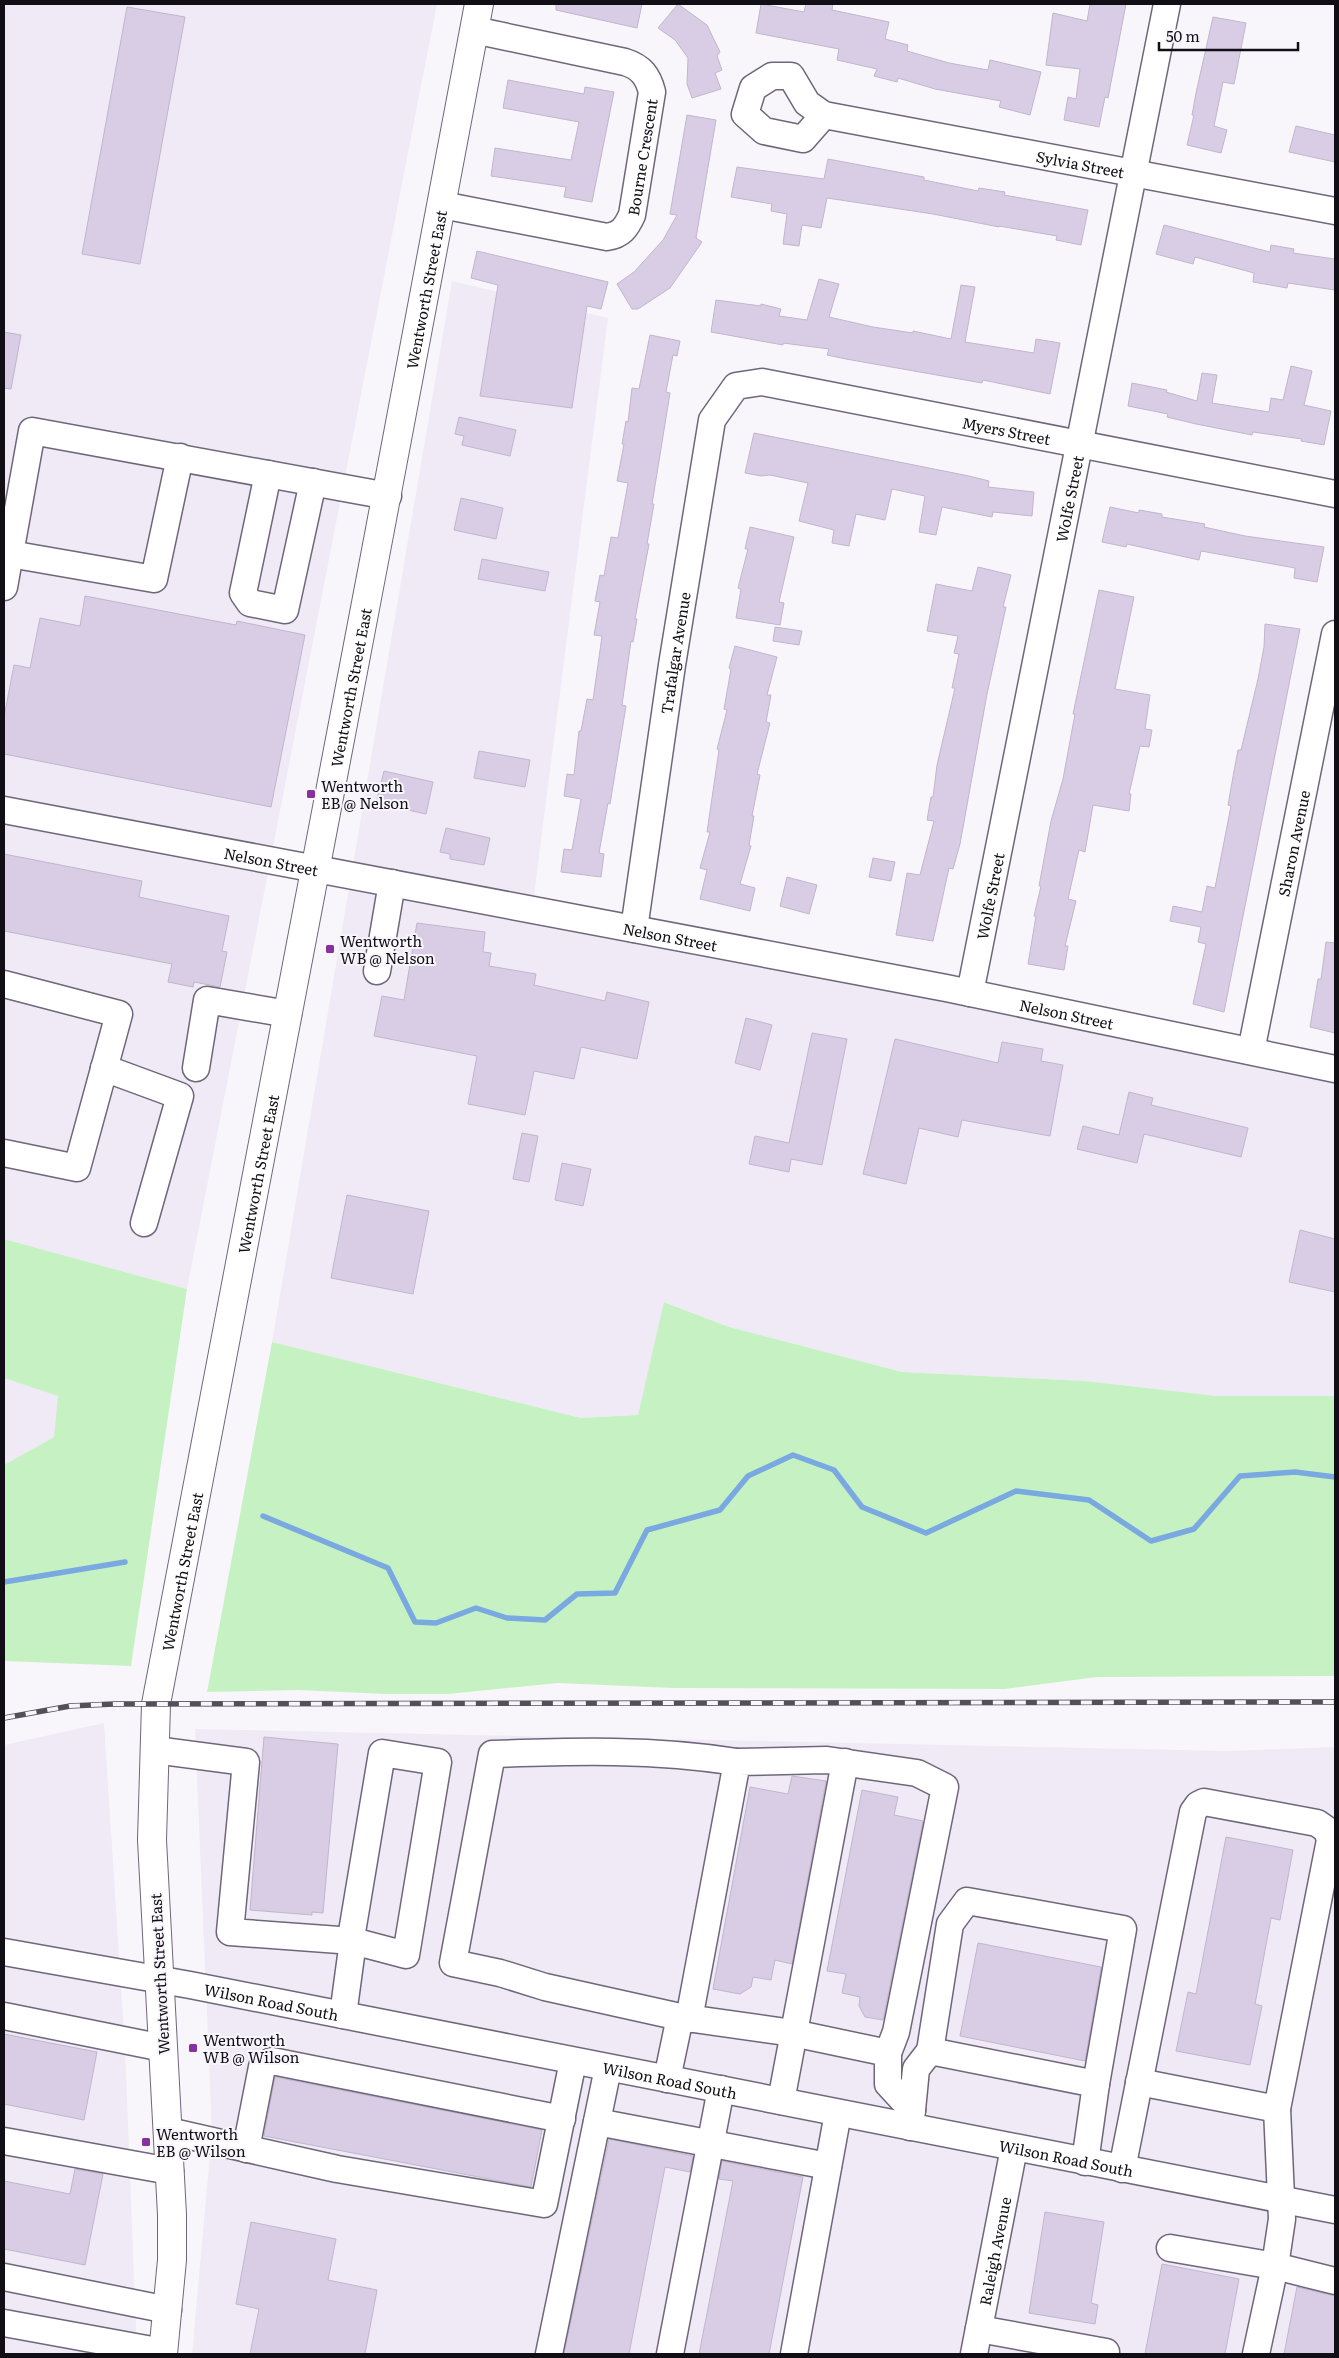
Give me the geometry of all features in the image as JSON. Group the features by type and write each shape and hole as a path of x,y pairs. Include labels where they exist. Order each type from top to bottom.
{"main road":[{"name":"Wentworth Street East","path":"163,2353 172,2260 170,2172 152,1840 156,1704 333,770 388,496 477,17"}],"street":[{"name":"Wolfe Street","path":"970,993 1168,4"},
{"name":"Bourne Crescent","path":"442,205 607,237 616,236 625,228 632,215 652,92 649,81 643,72 634,65 625,62 477,17"},
{"name":"Sylvia Street","path":"824,115 1335,211"},
{"name":"Myers Street","path":"736,386 762,382 1335,494"},
{"name":"Trafalgar Avenue","path":"634,929 672,665 712,420 736,386"},
{"path":"4,587 32,431 388,496"},
{"path":"10,554 154,579 180,458"},
{"path":"268,474 243,592 250,603 285,610 313,482"},
{"name":"Sharon Avenue","path":"1251,1051 1335,634"},
{"name":"Nelson Street","path":"4,810 316,867 970,993 1335,1069"},
{"path":"377,971 392,883"},
{"path":"4,984 119,1014 77,1168 4,1153"},
{"path":"196,1068 207,1000 288,1014"},
{"path":"104,1068 180,1096 144,1223"},
{"path":"155,1750 246,1762 230,1932 352,1941 406,1956 438,1762 382,1753 352,1932 352,1941 343,2015"},
{"path":"888,2053 793,2033 685,2018 545,1987 500,1973 453,1963 492,1754 638,1751 687,1754 737,1762 827,1760 916,1773 946,1787 896,2032 888,2053 888,2084 911,2118"},
{"path":"668,2079 685,2018 737,1762"},
{"path":"781,2101 844,1762"},
{"path":"1122,2169 1194,1812 1198,1805 1204,1802 1317,1823 1327,1830 1330,1840 1277,2109 1281,2199 1280,2234 1256,2354"},
{"path":"911,2118 916,2069 930,2051 950,1924 968,1901 1124,1930 1096,2084 1085,2162"},
{"name":"Wilson Road South","path":"4,1952 343,2015 838,2113 911,2118 1014,2148 1281,2199 1334,2204"},
{"path":"4,2016 163,2048"},
{"path":"930,2051 1096,2084"},
{"path":"168,2131 337,2169 544,2204 573,2061"},
{"path":"246,2149 262,2067 272,2062 562,2119"},
{"path":"549,2354 608,2068"},
{"path":"1139,2082 1277,2109"},
{"path":"670,2354 721,2089"},
{"path":"794,2354 838,2113"},
{"path":"597,2122 828,2166"},
{"path":"4,2141 170,2172"},
{"name":"Raleigh Avenue","path":"974,2354 1014,2148"},
{"path":"1170,2248 1274,2266 1335,2281"},
{"path":"4,2277 168,2310"},
{"path":"4,2323 91,2347 163,2353"},
{"path":"979,2329 1051,2348 1106,2352 1105,2354"}],"shaded area":[{"path":"4,4 437,4 187,1289 4,1239"},
{"path":"452,281 608,318 532,911 1335,1077 1335,1396 1217,1396 1085,1381 902,1372 729,1327 665,1302 638,1415 581,1418 272,1342"},
{"path":"4,1378 58,1395 60,1418 54,1437 4,1465"},
{"path":"104,1723 125,2048 137,2354 4,2354 4,1745"},
{"path":"195,1729 1228,1751 1335,1747 1335,2354 192,2354 212,2132"}],"green space":[{"path":"4,1239 187,1289 131,1666 4,1661 4,1465 54,1437 58,1396 4,1378"},
{"path":"664,1302 729,1327 902,1372 1085,1381 1217,1396 1335,1396 1335,1676 1097,1677 1005,1689 672,1688 558,1683 448,1694 386,1694 298,1690 207,1692 272,1342 581,1418 638,1415"}],"building":[{"path":"556,4 642,4 637,28 556,10"},
{"path":"678,4 707,25 720,52 717,56 722,70 715,73 721,89 692,98 687,84 688,58 675,40 658,28"},
{"path":"761,4 804,12 806,4 833,4 832,10 889,22 885,39 908,45 907,51 949,63 988,70 990,60 1041,72 1030,115 999,107 1001,101 935,89 898,78 897,82 874,76 877,69 837,60 839,49 756,33"},
{"path":"1090,4 1126,4 1108,98 1105,97 1099,127 1064,120 1068,97 1076,99 1080,69 1046,65 1053,13 1087,21"},
{"path":"127,7 185,17 140,264 82,254"},
{"path":"1213,17 1246,23 1234,84 1223,82 1214,126 1227,130 1221,153 1187,145 1194,115 1192,115 1196,93"},
{"path":"508,80 584,94 585,87 614,92 592,202 564,197 566,187 491,176 495,148 571,160 579,122 503,108"},
{"path":"687,115 716,120 696,238 702,242 670,288 638,309 632,309 617,284 634,272 663,240 677,215 670,214"},
{"path":"1296,126 1335,135 1335,162 1289,152"},
{"path":"828,159 924,177 924,180 978,191 979,188 1005,192 1004,195 1088,210 1081,245 1056,240 1057,236 827,198 821,228 802,225 799,246 783,244 787,214 771,211 772,204 731,197 737,167 824,179"},
{"path":"1164,225 1270,252 1271,245 1294,249 1293,253 1335,259 1335,290 1288,283 1287,288 1253,282 1254,273 1195,257 1193,264 1156,254"},
{"path":"477,251 608,282 601,309 587,306 572,408 480,396 498,285 471,278"},
{"path":"819,279 839,284 829,317 873,327 913,333 913,331 951,339 961,285 975,287 965,342 1034,353 1036,339 1060,343 1050,394 983,380 982,383 846,359 827,355 829,349 783,343 783,345 711,332 716,300 761,306 761,304 781,309 779,316 807,320"},
{"path":"4,332 21,335 11,389 4,388"},
{"path":"650,335 680,341 677,356 673,355 666,392 670,393 652,504 654,504 647,544 649,544 635,619 637,619 633,642 631,641 622,705 626,706 610,804 608,803 599,853 604,854 601,877 561,872 564,849 572,850 581,799 564,796 567,774 574,775 579,731 581,731 587,699 593,700 602,636 594,635 600,602 595,601 600,575 604,576 611,537 618,538 628,483 617,481 624,444 622,444 626,421 628,422 632,388 639,389"},
{"path":"1291,366 1312,371 1304,405 1331,411 1324,445 1301,441 1302,439 1253,432 1252,435 1196,424 1167,417 1168,414 1128,406 1132,383 1167,390 1166,392 1197,401 1202,373 1217,375 1212,403 1269,412 1271,398 1283,400"},
{"path":"459,417 516,430 510,456 462,445 464,436 455,434"},
{"path":"754,433 969,476 989,481 988,487 1034,492 1032,516 993,512 992,517 942,507 936,535 919,532 925,496 892,489 885,520 856,514 849,546 832,543 834,530 799,521 808,483 770,475 761,476 745,473"},
{"path":"461,498 503,508 496,539 454,530"},
{"path":"1110,507 1139,513 1139,510 1162,514 1162,517 1205,524 1204,527 1245,536 1324,547 1317,582 1294,578 1295,568 1201,551 1199,560 1127,544 1126,547 1102,542"},
{"path":"750,527 794,537 779,602 784,603 780,625 736,618 741,589 738,588 748,549 745,549"},
{"path":"482,559 549,572 545,591 478,579"},
{"path":"978,567 1011,575 1003,607 1006,607 987,694 960,844 953,869 949,868 933,941 896,935 907,873 920,875 934,821 927,820 931,797 933,797 937,765 955,688 952,688 959,654 954,653 958,636 927,631 936,584 972,591"},
{"path":"1099,590 1134,597 1115,689 1150,695 1145,729 1152,730 1149,747 1140,746 1129,794 1131,794 1129,811 1093,805 1085,852 1079,850 1068,899 1076,901 1065,946 1068,946 1064,970 1028,964 1036,916 1034,916 1041,886 1039,886 1051,821 1063,779 1075,714 1073,714"},
{"path":"85,596 236,625 237,621 305,635 271,807 4,754 4,717 14,665 30,668 40,618 80,626"},
{"path":"1265,624 1300,629 1224,1012 1193,1004 1206,944 1198,942 1201,927 1170,921 1173,906 1202,912 1207,886 1215,888 1231,806 1228,805 1238,750 1241,750 1258,679 1264,647"},
{"path":"775,627 802,631 799,645 773,641"},
{"path":"735,646 777,657 767,695 771,695 766,722 770,723 757,774 760,775 752,816 754,816 749,845 751,846 740,884 755,888 750,911 700,899 707,870 700,868 710,832 707,832 719,750 717,749 727,710 724,709 731,669 729,668"},
{"path":"479,751 530,760 525,787 474,778"},
{"path":"384,771 433,782 426,814 376,803"},
{"path":"446,828 490,838 484,865 450,859 450,854 440,852"},
{"path":"4,854 142,881 139,897 229,916 222,951 227,952 220,987 194,982 193,987 168,982 172,964 4,931"},
{"path":"873,858 895,862 891,881 869,877"},
{"path":"787,877 817,885 809,914 780,906"},
{"path":"417,923 485,932 483,952 491,953 489,966 536,974 534,985 605,1001 607,992 649,1002 637,1059 581,1047 574,1079 534,1071 525,1115 468,1104 477,1056 374,1036 382,996 404,1000"},
{"path":"1326,942 1335,943 1335,1033 1310,1027 1318,979 1321,979"},
{"path":"746,1018 772,1025 760,1070 735,1063"},
{"path":"812,1033 847,1039 822,1165 791,1159 789,1172 749,1164 755,1136 789,1143"},
{"path":"895,1039 998,1063 1002,1042 1043,1049 1041,1061 1063,1065 1050,1136 962,1120 958,1137 919,1128 906,1184 863,1174"},
{"path":"1129,1092 1153,1098 1151,1105 1248,1128 1241,1157 1144,1134 1137,1163 1077,1149 1083,1126 1119,1135"},
{"path":"522,1133 538,1136 529,1182 513,1179"},
{"path":"562,1163 591,1169 583,1206 555,1200"},
{"path":"347,1195 429,1211 413,1294 331,1278"},
{"path":"1300,1230 1335,1239 1335,1292 1289,1282"},
{"path":"264,1737 338,1744 323,1913 312,1912 312,1915 250,1910"},
{"path":"792,1776 826,1781 792,1964 775,1960 771,1980 753,1977 751,1987 740,1994 713,1989 750,1787 788,1794"},
{"path":"862,1790 898,1797 894,1815 923,1821 883,2020 865,2017 859,2006 860,1997 842,1993 846,1974 827,1971"},
{"path":"1226,1837 1293,1850 1280,1920 1271,1918 1255,2004 1262,2006 1250,2065 1176,2051 1188,1992 1196,1994"},
{"path":"978,1943 1101,1967 1085,2061 960,2036"},
{"path":"4,2034 97,2052 84,2120 4,2104"},
{"path":"275,2077 542,2130 531,2187 264,2136"},
{"path":"609,2139 693,2156 690,2172 665,2167 629,2354 564,2354"},
{"path":"722,2161 803,2177 769,2354 699,2354 733,2181 719,2179"},
{"path":"75,2169 103,2174 85,2265 4,2249 4,2181 70,2194"},
{"path":"1045,2212 1104,2222 1091,2303 1098,2305 1095,2324 1029,2313"},
{"path":"251,2222 336,2239 328,2280 377,2290 365,2354 250,2354 259,2309 236,2304"},
{"path":"1162,2264 1239,2279 1225,2354 1145,2354"},
{"path":"1297,2287 1335,2296 1335,2354 1284,2354"}],"waterway":[{"path":"263,1516 388,1568 415,1622 436,1623 476,1608 507,1618 545,1620 577,1594 615,1593 647,1530 720,1510 748,1476 793,1455 834,1470 862,1507 926,1533 1016,1491 1089,1500 1151,1541 1194,1529 1240,1476 1295,1472 1335,1477"},
{"path":"4,1582 125,1562"}],"railway":[{"path":"4,1718 70,1706 114,1704 1335,1702"}],"place":[{"name":"Wentworth EB @ Nelson","path":"311,794"},
{"name":"Wentworth WB @ Nelson","path":"330,949"},
{"name":"Wentworth WB @ Wilson","path":"193,2048"},
{"name":"Wentworth EB @ Wilson","path":"146,2142"}]}
